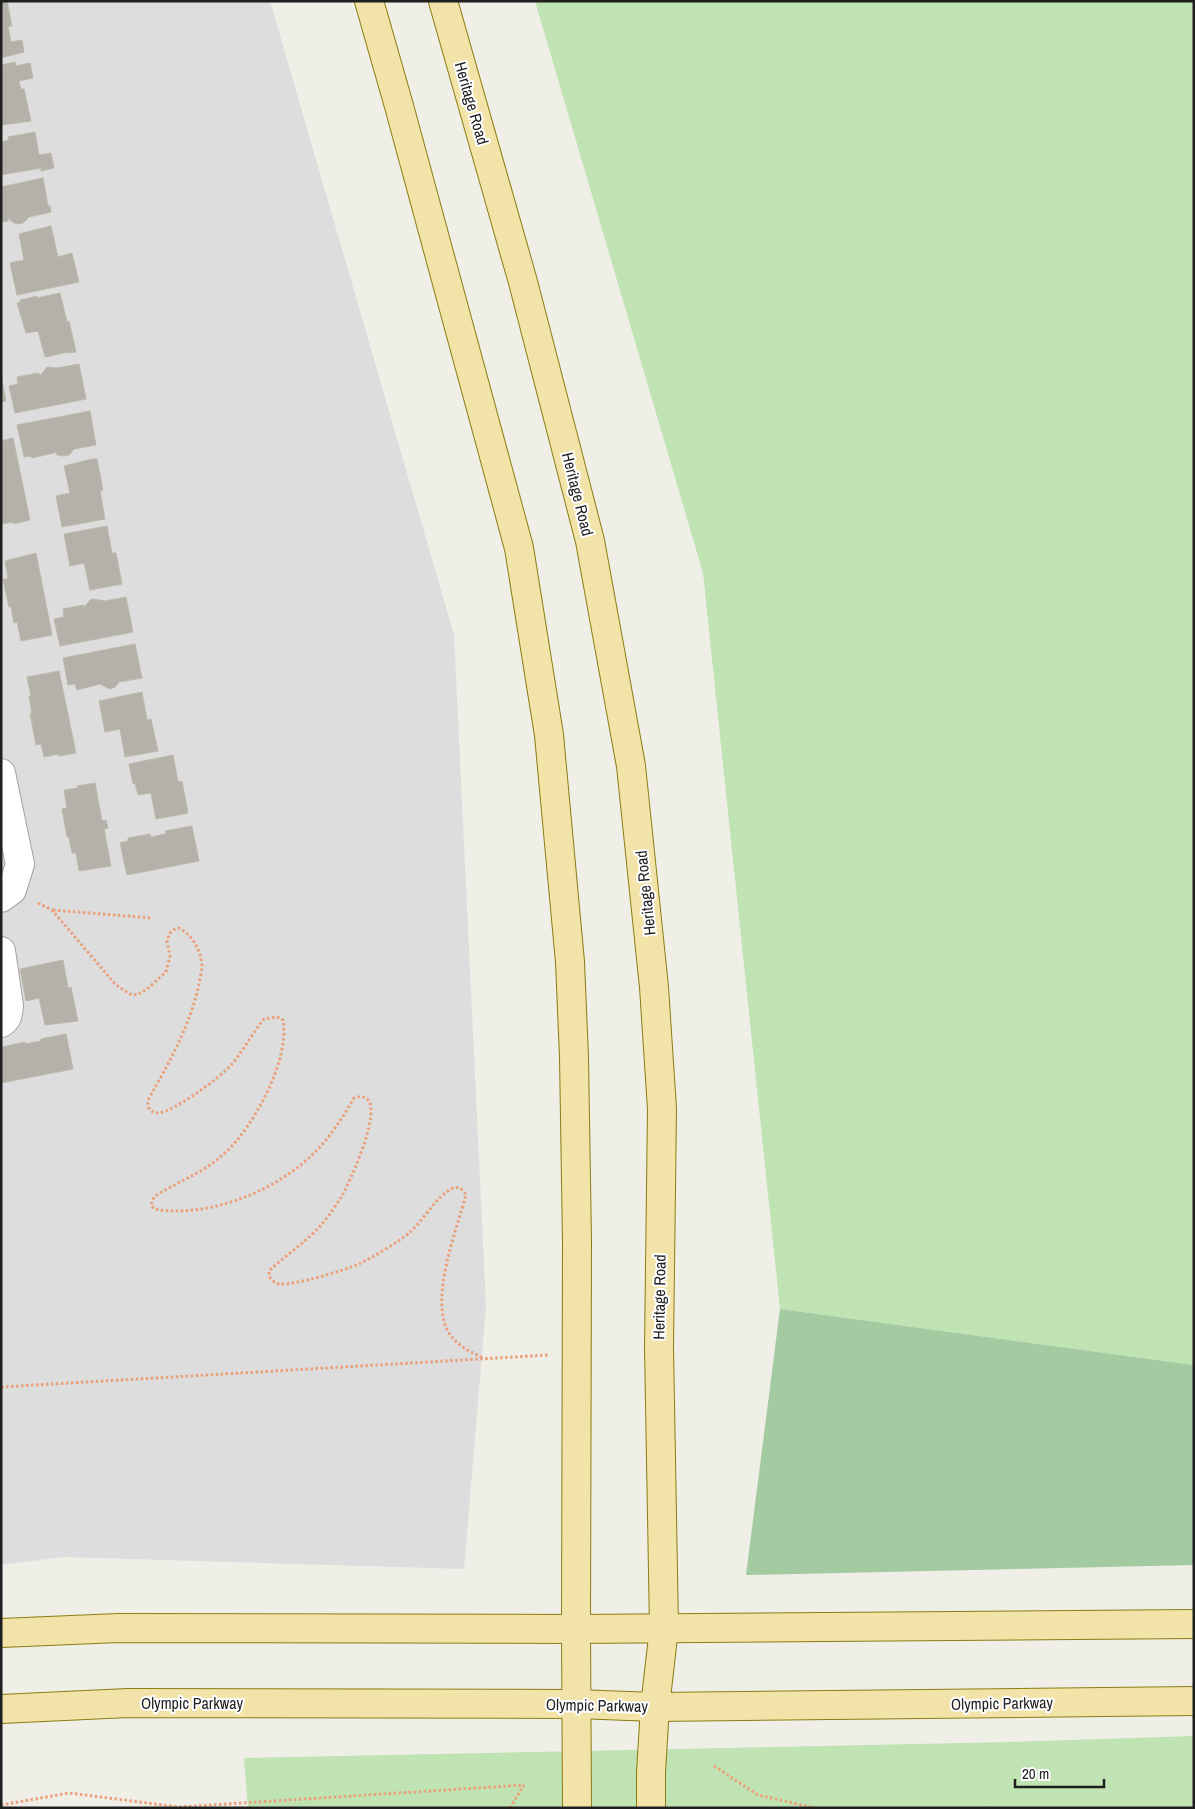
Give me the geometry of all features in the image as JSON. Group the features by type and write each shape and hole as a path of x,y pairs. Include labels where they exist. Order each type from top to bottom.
{"main road":[{"path":"369,1 519,548 549,735 571,981 576,1143 577,1808"},
{"name":"Heritage Road","path":"443,1 523,282 590,541 631,766 654,987 662,1109 659,1347 664,1628 655,1707 651,1808"},
{"path":"1,1633 119,1628 576,1629 1194,1624"},
{"name":"Olympic Parkway","path":"1,1709 128,1703 576,1704 655,1707 1194,1701"}],"street":[{"path":"1,773 20,864 7,894"},
{"path":"1,951 8,1006 8,1014 1,1023"}],"path":[{"path":"7,894 52,910 151,918"},
{"path":"52,910 116,985 130,994 137,995 147,989 166,972 170,956 167,942 169,934 173,930 179,928 188,934 198,949 202,967 195,1003 172,1057 148,1100 148,1107 154,1112 159,1113 173,1108 207,1086 232,1065 264,1019 277,1017 283,1020 285,1028 278,1068 262,1104 244,1131 218,1159 195,1175 157,1195 153,1199 152,1205 154,1209 169,1212 217,1206 260,1192 293,1172 332,1133 354,1098 359,1096 365,1097 369,1100 372,1111 364,1144 342,1196 321,1225 272,1268 269,1276 274,1282 281,1284 289,1283 304,1281 360,1264 408,1234 445,1194 453,1187 459,1187 464,1190 466,1195 441,1292 444,1318 449,1333 454,1339 469,1351 484,1358"},
{"path":"1,1387 576,1354"},
{"path":"714,1766 758,1795 815,1808"},
{"path":"1,1805 69,1793 178,1807 524,1785 510,1808"}],"shaded area":[{"path":"1,1 270,1 454,635 486,1306 464,1569 63,1557 1,1565"}],"green space":[{"path":"535,1 1194,1 1194,1365 780,1309 703,573"},
{"path":"780,1309 1194,1365 1194,1565 746,1575"},
{"path":"1194,1736 1194,1808 248,1808 244,1758 1010,1742"}],"building":[{"path":"1,1 7,1 12,26 8,27 11,42 22,40 24,52 1,58"},
{"path":"15,62 16,66 30,63 33,78 19,81 21,89 24,89 31,121 1,125 1,65"},
{"path":"35,132 39,155 51,153 54,168 41,171 41,168 1,175 1,142 9,140 8,137"},
{"path":"43,178 48,206 50,206 51,212 29,217 23,223 17,224 9,218 8,221 1,222 1,187"},
{"path":"51,226 58,257 72,253 79,282 17,295 10,263 24,260 19,234"},
{"path":"60,293 76,352 45,357 38,331 26,333 17,303 21,302 20,300 37,296 37,298"},
{"path":"79,364 86,399 15,413 9,386 18,384 17,377 38,373 41,375 47,367 57,368"},
{"path":"1,376 6,401 1,402"},
{"path":"90,411 96,445 74,449 69,455 63,456 57,455 55,451 54,453 32,458 31,456 24,457 17,425"},
{"path":"13,438 30,520 13,524 13,522 1,524 1,441"},
{"path":"97,459 103,490 100,491 105,519 62,527 56,496 70,493 64,466"},
{"path":"107,526 112,553 116,553 122,584 90,590 84,563 70,566 64,534"},
{"path":"36,553 52,635 21,641 17,622 14,623 11,607 9,607 3,579 8,579 5,561"},
{"path":"126,597 133,632 60,646 54,619 64,617 63,609 84,605 84,608 93,599 105,601"},
{"path":"135,644 142,678 119,682 110,689 100,684 77,690 75,684 68,685 63,658"},
{"path":"59,671 76,753 44,757 41,744 36,745 30,713 32,713 29,696 31,696 27,677"},
{"path":"142,692 147,720 151,719 158,751 125,757 120,729 105,732 99,701"},
{"path":"173,755 178,782 182,781 188,813 156,819 151,793 138,795 135,783 133,784 129,764"},
{"path":"95,783 102,821 106,820 108,828 104,829 111,866 79,871 76,853 72,853 69,837 67,837 62,809 67,808 64,790"},
{"path":"192,826 199,861 127,875 120,843 128,841 128,838 150,834 151,837 166,834 165,831"},
{"path":"63,960 68,988 71,987 78,1021 45,1025 39,998 26,1001 20,969"},
{"path":"66,1034 73,1069 1,1083 2,1047 41,1041 41,1039"}]}
